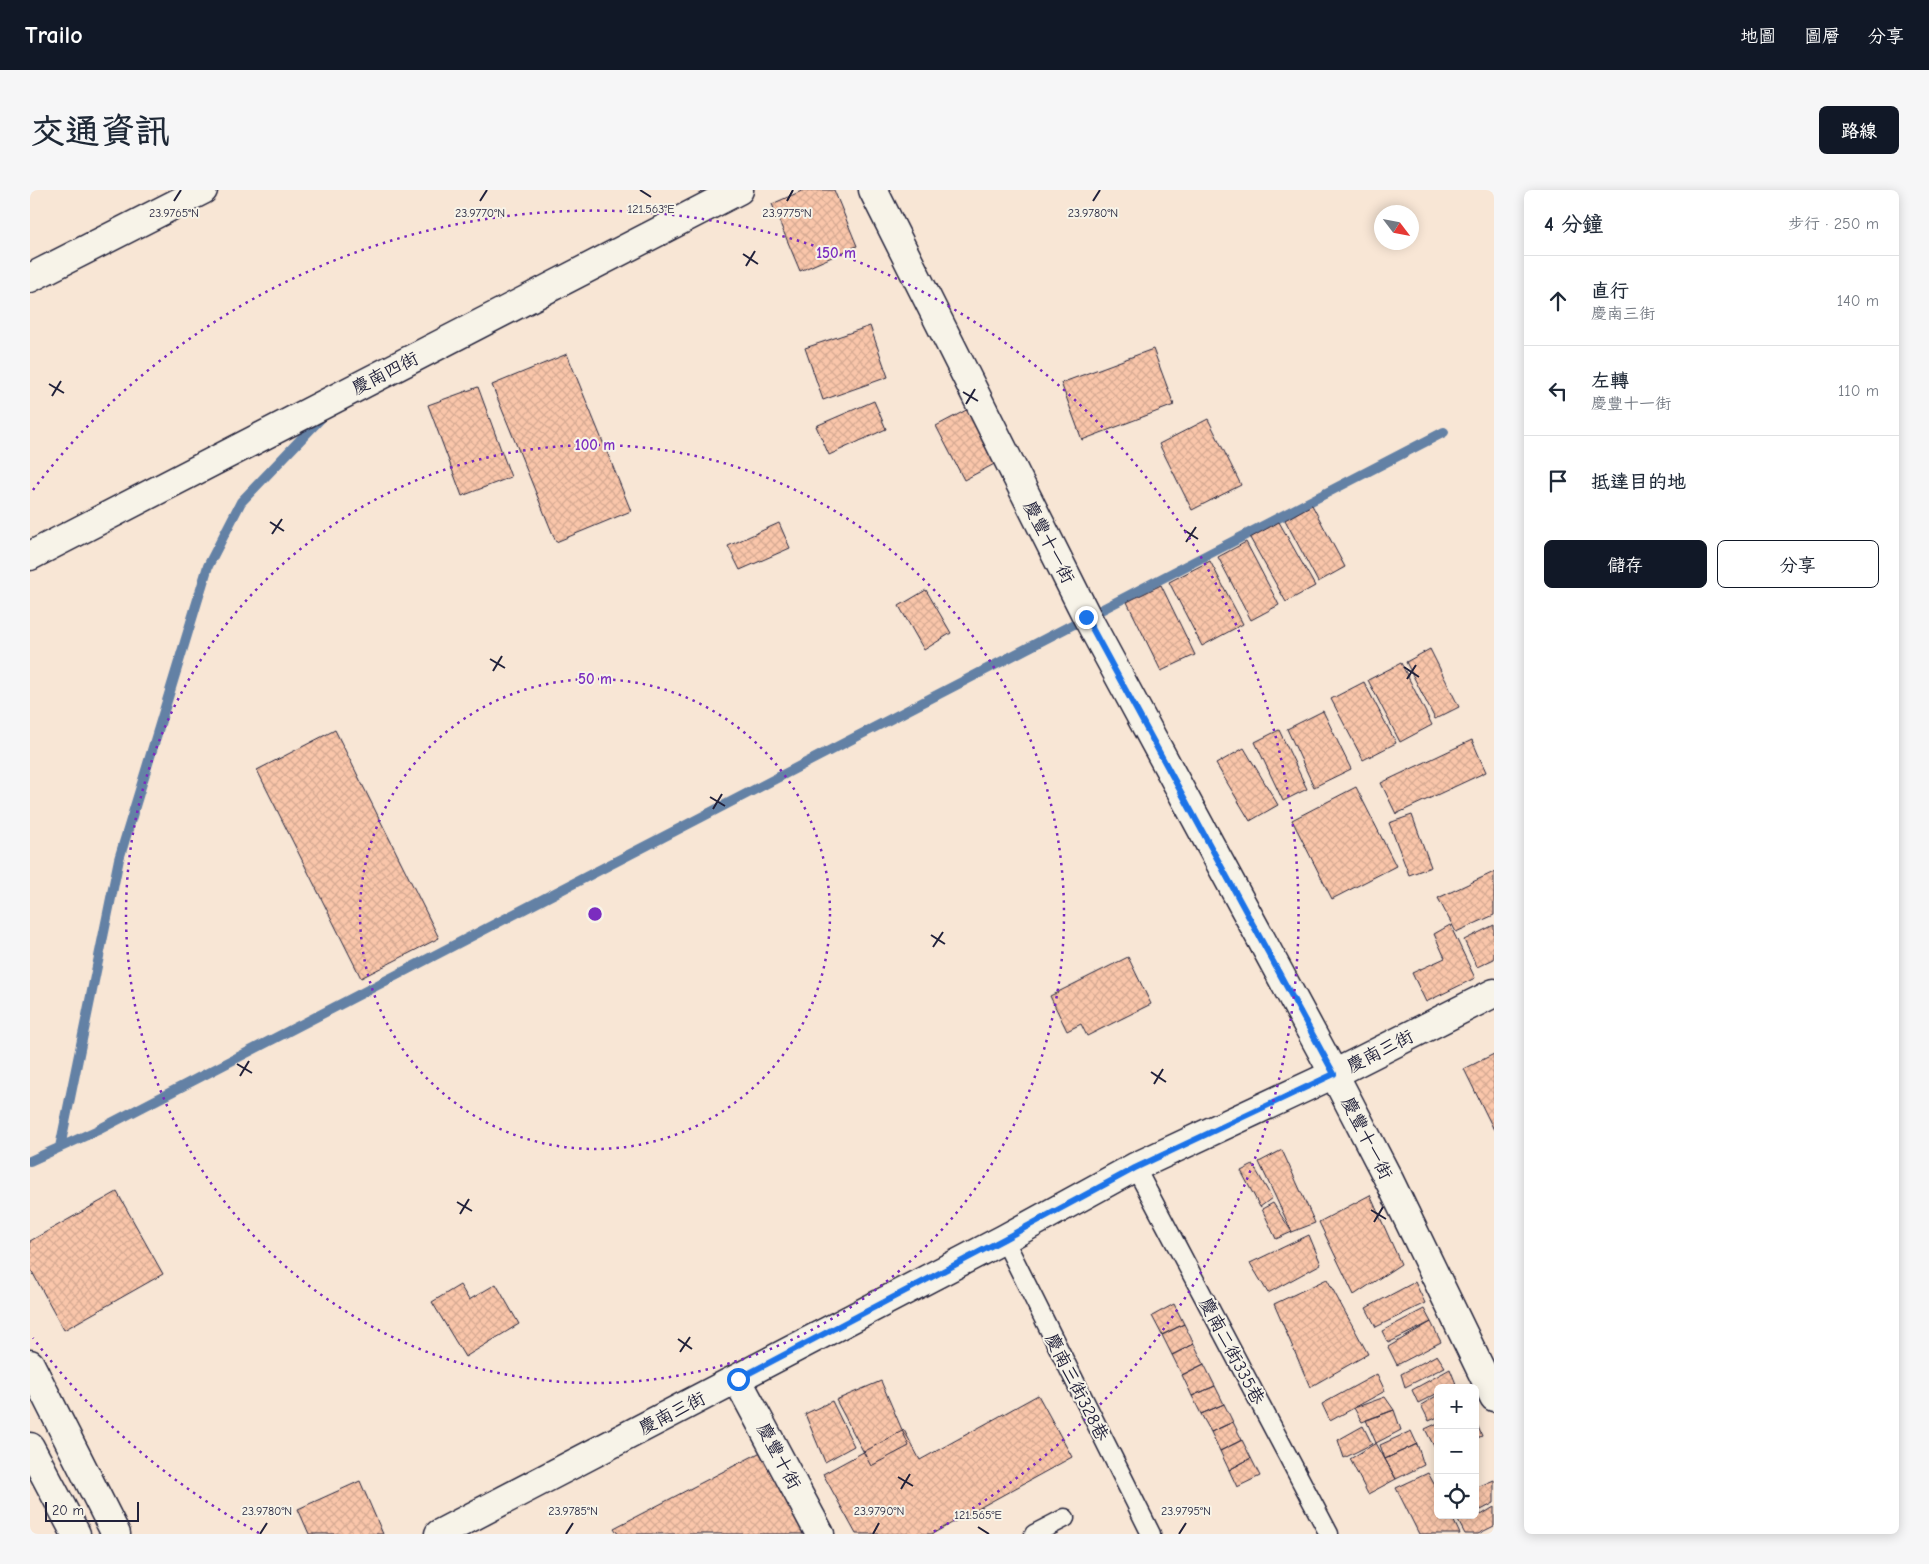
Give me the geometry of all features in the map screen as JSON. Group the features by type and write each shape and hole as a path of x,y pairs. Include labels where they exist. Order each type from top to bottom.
{"street":[{"path":"30,278 203,190"},
{"name":"慶南四街","path":"30,556 739,190"},
{"name":"慶豐十一街","path":"873,190 1086,617 1334,1074 1390,1182 1494,1397"},
{"name":"慶南三街","path":"439,1534 467,1527 738,1379 1135,1168 1334,1074 1494,993"},
{"path":"30,1364 116,1534"},
{"name":"慶豐十街","path":"738,1379 820,1534"},
{"path":"30,1447 76,1534"}],"lane":[{"name":"慶南二街335巷","path":"1135,1168 1329,1534"},
{"name":"慶南三街328巷","path":"1004,1239 1151,1534"},
{"path":"1034,1534 1065,1518"}],"building":[{"path":"804,190 834,190 857,246 800,271 772,204"},
{"path":"870,326 888,377 823,400 805,348"},
{"path":"1153,349 1174,405 1082,440 1061,383"},
{"path":"567,354 631,511 556,542 492,385"},
{"path":"478,387 511,477 462,496 428,405"},
{"path":"874,401 886,429 829,455 816,426"},
{"path":"974,406 1002,460 964,480 936,426"},
{"path":"1208,419 1241,485 1192,510 1159,444"},
{"path":"1312,505 1345,567 1318,582 1285,520"},
{"path":"1279,522 1315,586 1286,602 1250,538"},
{"path":"779,523 790,548 740,570 728,546"},
{"path":"1246,542 1279,605 1251,620 1218,557"},
{"path":"1210,561 1243,624 1202,646 1169,582"},
{"path":"1161,585 1195,655 1161,671 1127,602"},
{"path":"926,590 951,633 924,650 899,606"},
{"path":"1430,649 1459,707 1435,719 1406,662"},
{"path":"1401,663 1432,725 1400,742 1368,680"},
{"path":"1364,682 1396,743 1363,760 1331,699"},
{"path":"1323,711 1351,769 1314,787 1287,729"},
{"path":"335,730 439,938 361,978 257,770"},
{"path":"1279,730 1307,789 1283,801 1255,742"},
{"path":"1472,740 1486,772 1396,814 1381,783"},
{"path":"1244,748 1278,805 1250,821 1216,764"},
{"path":"1356,787 1396,866 1332,899 1292,820"},
{"path":"1412,815 1431,867 1409,875 1389,823"},
{"path":"1494,872 1494,915 1456,932 1438,898"},
{"path":"1450,925 1475,978 1426,1002 1412,973 1445,958 1434,934"},
{"path":"1494,925 1494,959 1477,967 1464,940"},
{"path":"1128,957 1151,1004 1087,1036 1081,1024 1067,1031 1050,996"},
{"path":"1494,1054 1494,1130 1464,1069"},
{"path":"1282,1150 1315,1223 1292,1232 1259,1162"},
{"path":"1253,1165 1272,1198 1260,1207 1241,1171"},
{"path":"117,1192 163,1274 64,1330 30,1268 30,1241"},
{"path":"1370,1195 1401,1264 1354,1295 1319,1222"},
{"path":"1273,1203 1292,1232 1276,1239 1262,1209"},
{"path":"1309,1235 1321,1264 1268,1293 1250,1263"},
{"path":"1327,1279 1368,1354 1310,1387 1274,1304"},
{"path":"1415,1282 1425,1303 1376,1327 1366,1308"},
{"path":"496,1284 519,1324 465,1357 432,1302 460,1285 469,1300"},
{"path":"1174,1304 1184,1324 1162,1335 1152,1316"},
{"path":"1424,1309 1431,1322 1388,1343 1382,1331"},
{"path":"1431,1322 1441,1342 1397,1365 1388,1347"},
{"path":"1184,1324 1194,1344 1172,1355 1162,1335"},
{"path":"1194,1344 1204,1364 1182,1375 1172,1355"},
{"path":"1437,1355 1445,1367 1405,1387 1401,1374"},
{"path":"1204,1364 1215,1386 1192,1396 1182,1375"},
{"path":"1450,1369 1456,1384 1434,1384 1434,1395 1418,1403 1412,1390"},
{"path":"1377,1374 1385,1391 1330,1421 1322,1404"},
{"path":"881,1381 909,1446 871,1466 836,1400"},
{"path":"1215,1386 1224,1404 1201,1414 1192,1396"},
{"path":"1038,1395 1072,1457 932,1534 856,1534 823,1474 904,1430 920,1460"},
{"path":"1385,1397 1394,1410 1362,1422 1354,1408"},
{"path":"1434,1397 1434,1419 1429,1421 1421,1405"},
{"path":"832,1401 854,1446 825,1462 805,1414"},
{"path":"1224,1404 1233,1422 1211,1432 1201,1414"},
{"path":"1394,1410 1401,1430 1376,1443 1366,1420"},
{"path":"1233,1422 1242,1440 1220,1451 1211,1432"},
{"path":"1434,1425 1434,1446 1425,1429"},
{"path":"1363,1426 1372,1444 1344,1458 1338,1440"},
{"path":"1411,1431 1417,1444 1385,1459 1380,1445"},
{"path":"784,1440 832,1534 618,1534 614,1528"},
{"path":"1242,1440 1251,1458 1229,1470 1220,1451"},
{"path":"1376,1443 1396,1479 1368,1494 1350,1459"},
{"path":"1417,1444 1424,1465 1396,1479 1385,1459"},
{"path":"1251,1458 1260,1476 1237,1487 1229,1470"},
{"path":"1428,1473 1434,1484 1434,1519 1453,1519 1460,1534 1419,1534 1396,1488"},
{"path":"1494,1480 1494,1503 1481,1510 1479,1507 1479,1486"},
{"path":"360,1481 383,1534 309,1534 298,1509"},
{"path":"1494,1507 1494,1526 1478,1534 1465,1534 1457,1519 1479,1519 1479,1510 1481,1515"}],"waterway":[{"path":"60,1147 119,859 208,566 241,502 323,416"},
{"path":"30,1161 98,1130 1444,432"}],"route":[{"path":"738,1379 1135,1168 1334,1074 1086,617"}]}
